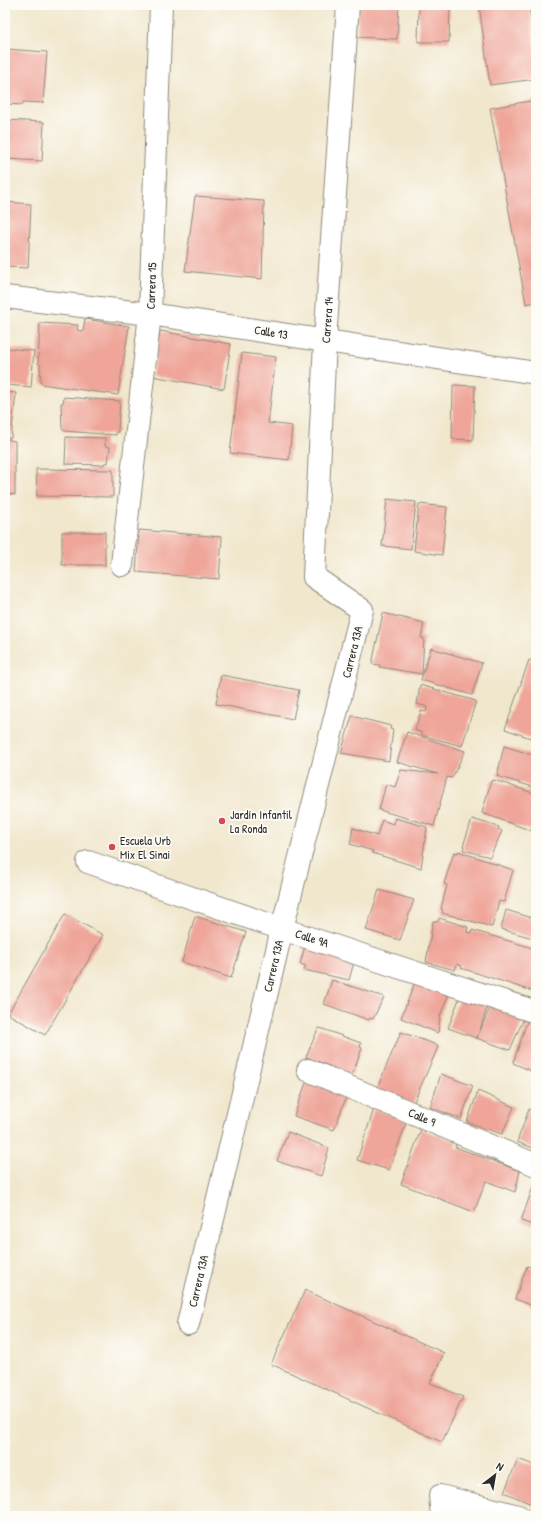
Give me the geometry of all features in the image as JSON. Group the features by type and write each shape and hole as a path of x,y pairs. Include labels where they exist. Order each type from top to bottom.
{"street":[{"name":"Carrera 15","path":"122,565 150,314 161,5"},
{"name":"Carrera 14","path":"348,5 325,341 314,577 362,610"},
{"name":"Calle 13","path":"5,297 150,314 536,373"},
{"name":"Carrera 13A","path":"188,1324 282,928 362,610"},
{"name":"Calle 9A","path":"88,862 536,1012"},
{"name":"Calle 9","path":"308,1070 536,1165"},
{"path":"441,1506 518,1516"}],"building":[{"path":"359,5 399,5 397,39 357,37"},
{"path":"419,5 450,5 449,42 418,42"},
{"path":"479,5 529,5 536,58 536,79 490,85"},
{"path":"5,49 47,52 43,103 23,102 23,105 5,104"},
{"path":"536,100 536,302 526,304 490,108"},
{"path":"5,120 44,122 42,161 5,159"},
{"path":"195,196 264,201 262,279 185,271"},
{"path":"5,202 31,204 28,268 5,267"},
{"path":"85,319 129,326 118,395 41,384 40,364 38,363 40,323 78,325 77,330 83,331"},
{"path":"160,331 231,344 224,389 152,376"},
{"path":"5,348 34,351 31,387 5,385"},
{"path":"242,353 276,357 268,423 292,426 289,460 230,453"},
{"path":"453,385 475,386 473,440 452,439"},
{"path":"5,392 16,393 11,438 5,438"},
{"path":"64,397 120,401 118,432 116,432 116,435 64,431 62,428 61,403 63,403"},
{"path":"66,437 105,438 105,446 110,447 108,463 104,463 104,465 65,464"},
{"path":"5,439 15,441 15,495 5,493"},
{"path":"36,469 113,470 113,497 37,496"},
{"path":"387,499 416,502 411,549 382,546"},
{"path":"419,504 447,507 442,555 414,551"},
{"path":"139,530 222,537 219,579 136,572"},
{"path":"62,532 105,532 105,565 62,565"},
{"path":"383,613 424,623 421,638 424,638 422,674 379,667 380,665 372,664"},
{"path":"535,618 536,629 533,629"},
{"path":"431,648 482,663 472,695 421,680"},
{"path":"529,660 536,663 536,740 505,729"},
{"path":"221,675 299,690 293,719 216,704"},
{"path":"420,685 476,701 462,746 421,735 422,733 415,730 421,711 426,712 427,707 417,704"},
{"path":"352,716 391,726 390,729 393,730 389,761 341,753"},
{"path":"407,732 465,751 452,778 447,777 434,826 379,810 386,784 395,787 401,770 438,774 397,762"},
{"path":"504,746 536,756 536,788 497,776"},
{"path":"494,780 536,794 535,832 482,813 491,781"},
{"path":"395,818 427,827 421,868 372,853 373,851 350,844 353,828 377,836 382,820 393,824"},
{"path":"472,819 499,827 498,829 502,831 490,857 463,850"},
{"path":"458,851 513,870 504,902 499,901 492,927 442,913 443,910 441,909 447,885 444,884 454,852 458,853"},
{"path":"379,890 414,900 400,940 366,930"},
{"path":"506,910 536,919 536,939 501,929"},
{"path":"65,914 103,935 45,1035 8,1014"},
{"path":"195,916 246,932 231,978 182,962"},
{"path":"439,918 468,927 467,932 471,933 472,930 536,949 535,992 461,968 462,966 457,964 455,970 426,962 433,921 438,922"},
{"path":"307,939 356,955 349,980 304,970 306,966 300,964"},
{"path":"417,977 450,991 440,1016 438,1033 401,1018"},
{"path":"332,980 384,997 373,1019 370,1018 369,1020 324,1004"},
{"path":"461,994 488,1005 477,1038 491,1005 524,1018 510,1050 448,1028"},
{"path":"528,1019 536,1022 536,1073 513,1063"},
{"path":"320,1028 361,1043 360,1047 362,1048 352,1075 306,1057 318,1029"},
{"path":"401,1032 434,1044 438,1047 413,1104 376,1090"},
{"path":"441,1074 473,1086 461,1119 430,1107"},
{"path":"307,1080 347,1095 334,1130 294,1116"},
{"path":"478,1091 514,1107 502,1134 467,1122"},
{"path":"374,1109 407,1121 389,1170 357,1160"},
{"path":"529,1109 536,1112 536,1149 517,1142"},
{"path":"421,1129 457,1142 455,1147 520,1171 515,1192 486,1181 474,1212 401,1184"},
{"path":"288,1132 329,1148 321,1176 277,1161"},
{"path":"536,1178 536,1226 521,1221"},
{"path":"527,1266 536,1269 536,1307 515,1299"},
{"path":"305,1290 444,1353 430,1383 463,1397 442,1442 271,1364"},
{"path":"518,1459 536,1466 536,1506 504,1492"}],"place":[{"name":"Jardín Infantil La Ronda","path":"222,821"},
{"name":"Escuela Urb Mix El Sinai","path":"112,847"}]}
